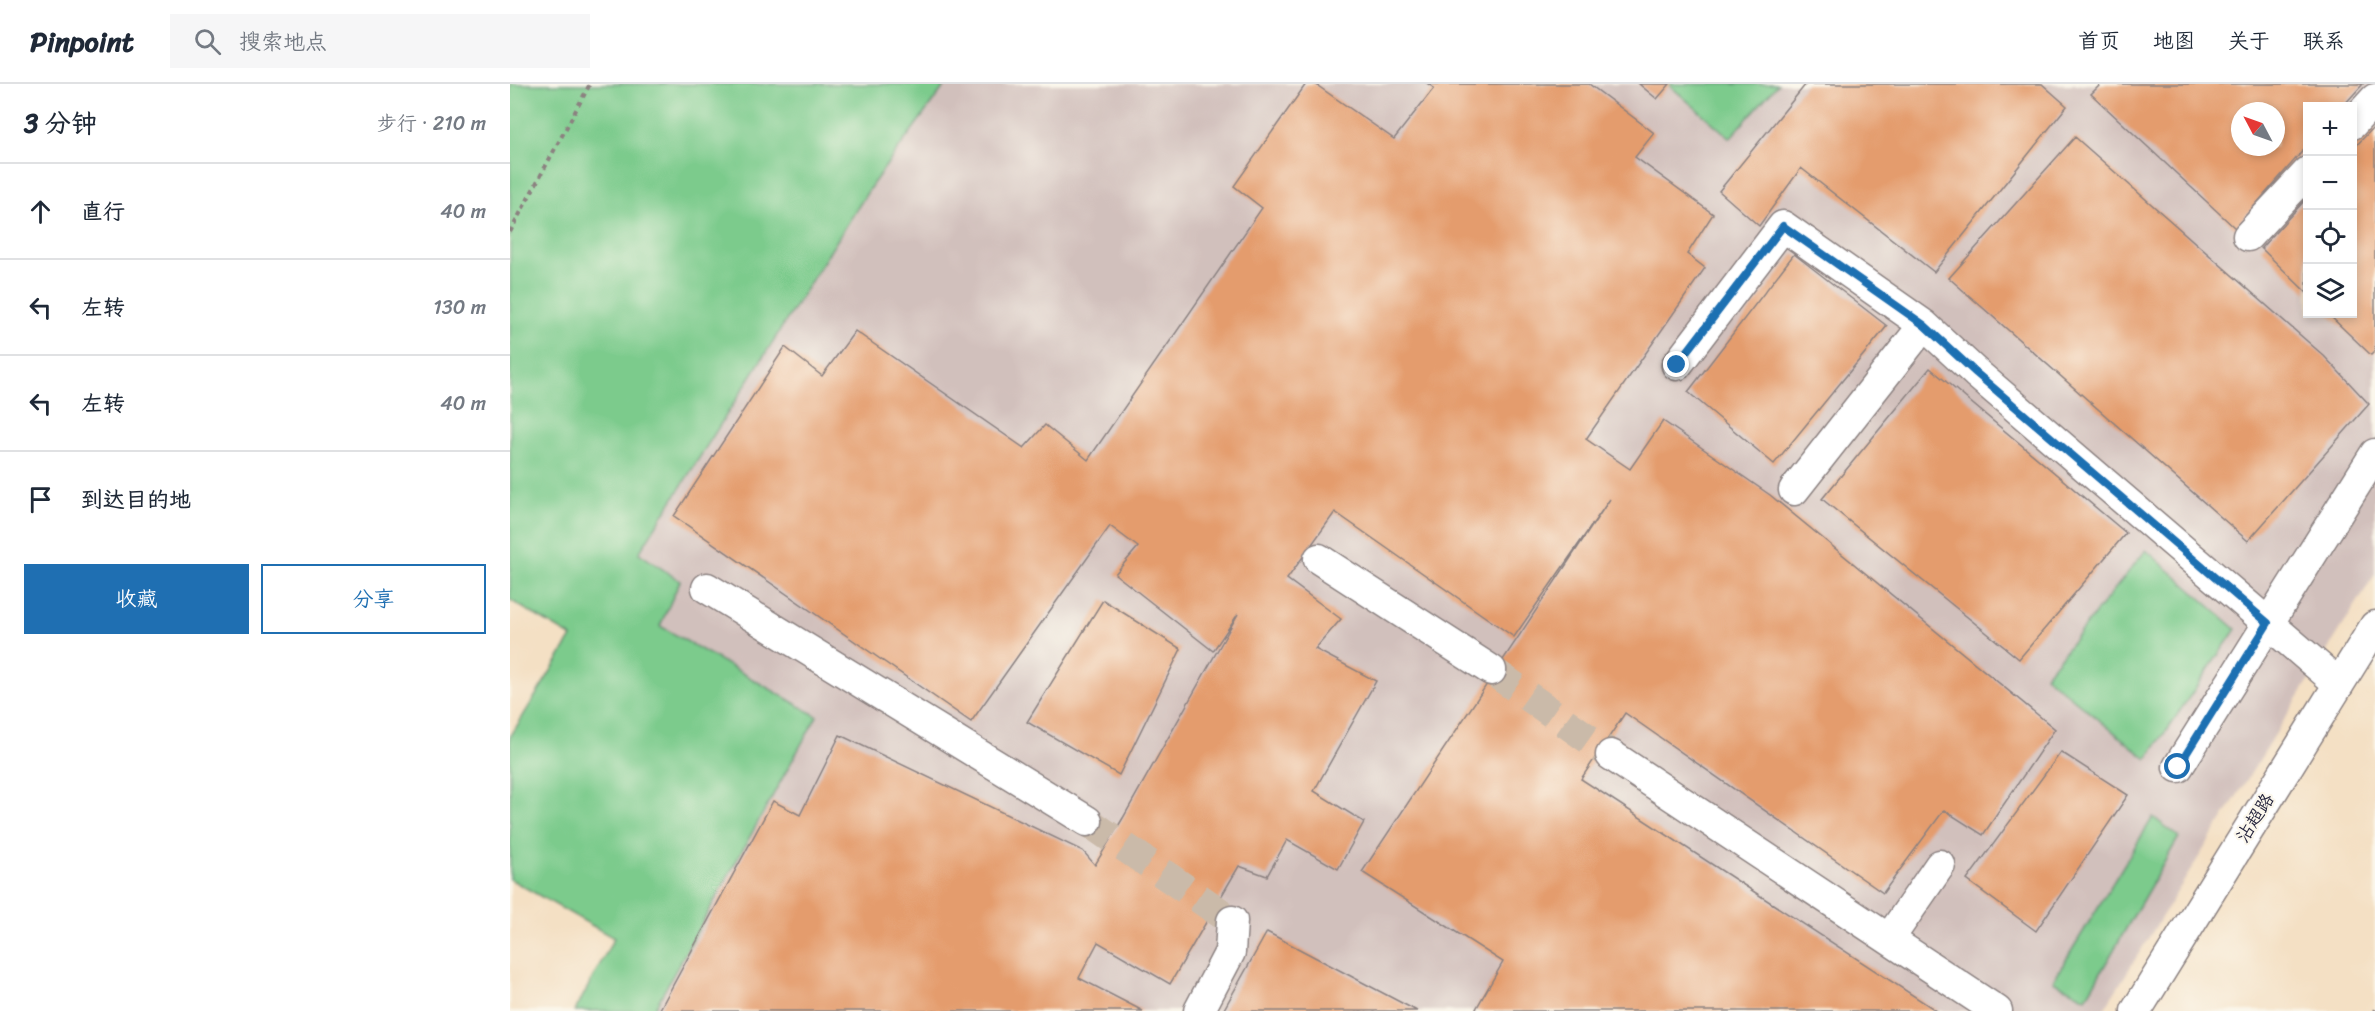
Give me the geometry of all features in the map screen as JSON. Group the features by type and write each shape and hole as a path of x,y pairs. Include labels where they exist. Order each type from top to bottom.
{"street":[{"path":"2357,119 2375,99"},
{"path":"2248,236 2303,176"},
{"path":"1677,365 1783,226 1924,325 1976,373 2339,684"},
{"path":"1794,490 1924,325"},
{"path":"2178,767 2375,454"},
{"path":"1319,560 1491,670"},
{"path":"707,588 1088,821"},
{"name":"沾超路","path":"2136,1011 2375,626"},
{"path":"1611,755 1997,1011"},
{"path":"1889,939 1940,865"},
{"path":"1198,1011 1230,952 1232,921"}],"path":[{"path":"510,232 590,84"}],"shaded area":[{"path":"946,84 2375,84 2375,574 2103,1011 653,1011 817,716 660,626 639,554 872,185"}],"green space":[{"path":"510,84 946,84 872,185 639,553 680,581 660,626 817,716 653,1011 575,1011 614,938 510,879 510,737 572,637 510,600"},
{"path":"1670,84 1778,84 1730,138"},
{"path":"2146,550 2236,629 2147,759 2045,676"},
{"path":"2153,817 2179,837 2086,998 2053,981"}],"building":[{"path":"1306,84 1315,84 1394,139 1434,88 1428,84 1589,84 1654,133 1635,157 1713,214 1687,254 1705,268 1586,439 1630,469 1663,421 1770,495 2055,729 1983,835 1944,810 1883,893 1625,713 1581,779 1937,1011 1478,1011 1476,1009 1503,962 1362,872 1610,499 1514,637 1335,512 1287,579 1341,619 1315,649 1376,681 1314,791 1364,822 1338,869 1287,840 1267,876 1239,866 1170,984 1098,942 1079,978 1143,1011 659,1011 773,801 800,815 840,735 1083,851 1095,865 1238,614 1213,651 1115,574 1138,547 1110,526 971,722 674,516 785,347 822,376 855,331 1024,448 1045,425 1088,460 1262,208 1234,186"},
{"path":"1639,84 1670,84 1657,99"},
{"path":"1806,84 2042,84 2067,106 1934,272 1801,168 1759,226 1719,191"},
{"path":"2101,84 2363,84 2347,102 2303,102 2303,151 2235,228 2091,94"},
{"path":"2375,126 2375,351 2371,355 2332,318 2357,318 2357,145"},
{"path":"2075,137 2324,356 2369,404 2248,541 1949,278"},
{"path":"2303,202 2303,289 2261,248"},
{"path":"1794,254 1887,326 1774,464 1688,392"},
{"path":"1930,368 2126,533 2019,659 1822,499"},
{"path":"1103,600 1181,649 1119,775 1027,722"},
{"path":"2061,752 2128,795 2036,931 1967,880"},
{"path":"1267,932 1417,1011 1223,1011"}],"tunnel":[{"path":"1491,670 1611,755"},
{"path":"1087,821 1232,921"}],"route":[{"path":"1677,365 1783,226 1924,325 1976,373 2268,623 2178,767"}]}
